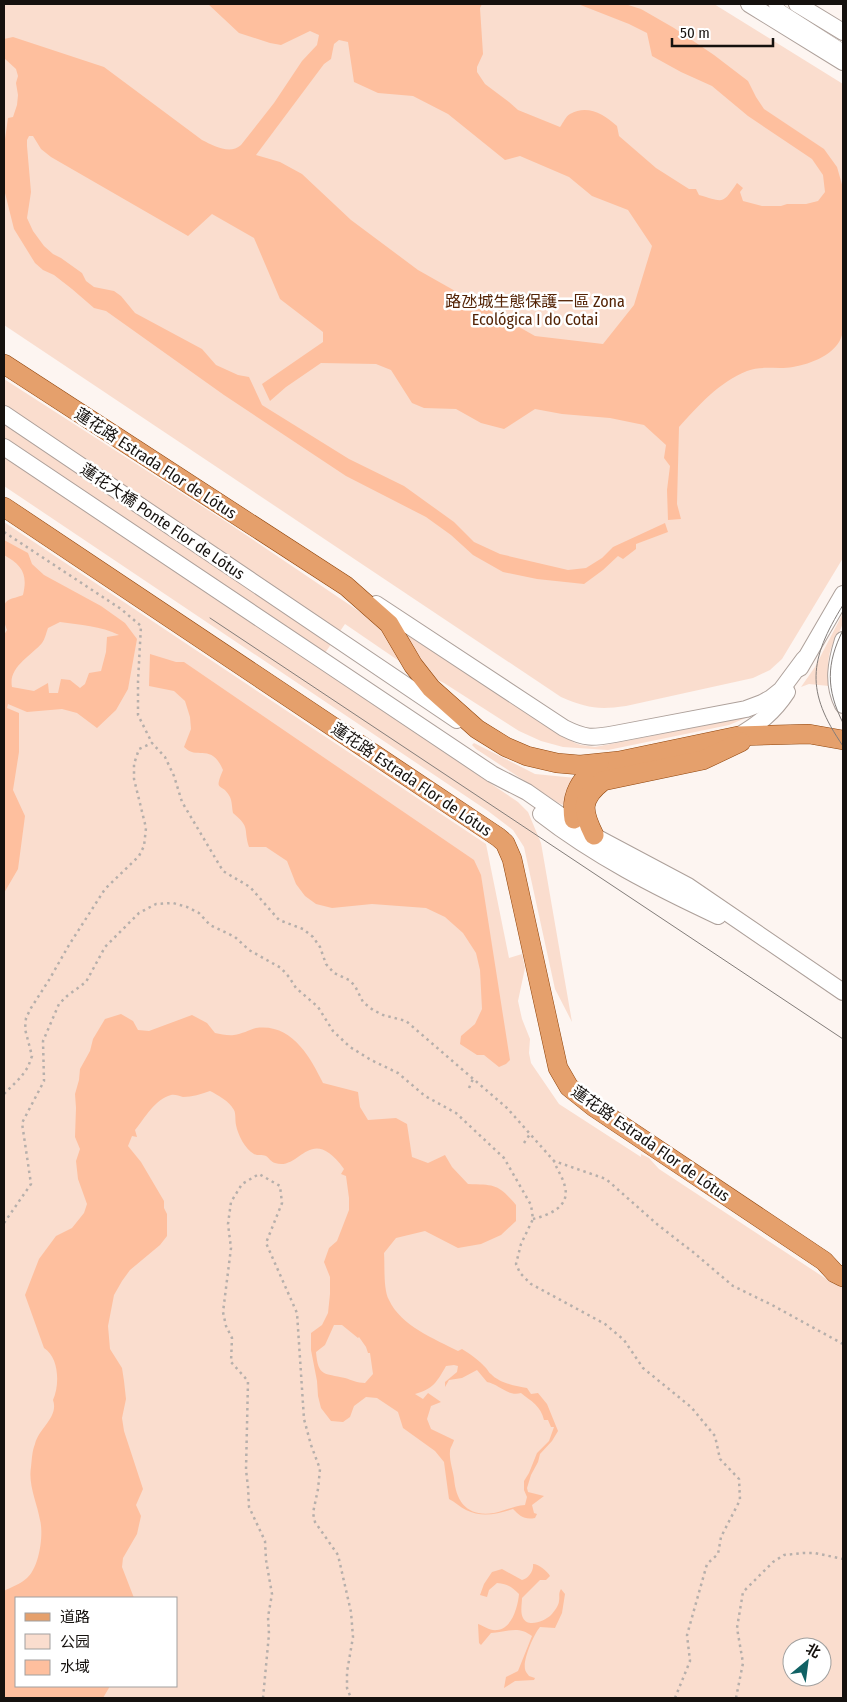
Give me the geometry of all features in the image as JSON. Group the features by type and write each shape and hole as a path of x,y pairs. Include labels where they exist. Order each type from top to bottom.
{"main road":[{"path":"749,4 843,62"},
{"path":"797,4 842,31"},
{"name":"蓮花路 Estrada Flor de Lótus","path":"4,364 564,728 584,737 615,734 746,709 771,698 790,680 804,660"},
{"name":"蓮花大橋 Ponte Flor de Lótus","path":"4,414 458,720 477,729"},
{"name":"蓮花大橋 Ponte Flor de Lótus","path":"4,447 492,774"},
{"name":"蓮花路 Estrada Flor de Lótus","path":"4,508 505,843 512,859 558,1068 568,1087 594,1107 824,1261 835,1273 843,1278"},
{"path":"346,586 389,624 406,654 431,688 477,729 506,747 526,756 565,764 599,764 746,736 809,734 843,740"},
{"path":"594,835 586,820 585,804 590,792 603,782 703,760 728,749 771,714 787,691 843,594"},
{"path":"843,640 836,664 838,694 843,705"},
{"path":"577,827 572,810 576,790 581,781 599,764"},
{"path":"492,774 527,792 577,827 688,886 843,992"},
{"path":"492,774 569,836 666,891 754,932"}],"street":[{"path":"774,4 843,50"},
{"path":"817,4 825,16 842,31"}],"path":[{"path":"4,532 121,609 141,626 138,715 152,743 165,757 174,776 182,802 224,871 250,887 279,920 302,929 313,936 320,947 326,964 334,973 349,980 355,986 363,1002 383,1015 406,1021 506,1108 554,1161 566,1188 565,1198 562,1205 552,1214 533,1219"},
{"path":"4,1094 28,1067 32,1056 25,1029 26,1018 34,1003 104,889 139,856 144,846 146,828 134,780 134,764 139,749 152,743"},
{"path":"4,1223 31,1184 22,1123 44,1081 44,1041 59,1004 86,982 105,947 140,913 156,904 173,903 199,913 210,924 234,937 249,950 280,968 296,988 318,1007 333,1031 350,1047 370,1060 398,1073 425,1096 456,1113 504,1158 531,1205 533,1219 521,1244 516,1264 520,1273 531,1284 605,1324 624,1340 643,1368 691,1407 715,1436 720,1459 739,1478 740,1500 721,1537 718,1554 707,1564 687,1635 690,1660 675,1698"},
{"path":"469,1088 473,1079"},
{"path":"524,1143 530,1134"},
{"path":"554,1161 606,1178 658,1225 733,1286 843,1344"},
{"path":"263,1698 270,1634 268,1617 272,1594 266,1560 265,1540 248,1507 246,1470 248,1381 231,1362 232,1338 226,1326 223,1312 231,1248 228,1224 231,1202 242,1184 259,1174 280,1186 282,1203 266,1243 297,1313 304,1419 320,1469 313,1513 315,1522 338,1555 351,1612 353,1637 347,1688 351,1698"},
{"path":"736,1698 743,1663 737,1628 743,1592 773,1562 784,1555 803,1552 815,1553 843,1560"}],"green space":[{"name":"路氹城生態保護一區 Zona Ecológica I do Cotai","path":"4,4 714,4 843,84 843,558 782,659 770,670 753,678 626,706 593,707 578,704 561,697 4,325"},
{"path":"4,379 225,521 375,622 412,637 575,743 595,747 748,717 729,725 608,750 563,747 541,741 519,731 444,683 402,663 345,624 316,666 518,802 528,812 541,843 572,1022 555,989 524,847 513,830 488,811 4,486"},
{"path":"4,522 486,844 509,958 522,954 525,968 518,1001 522,1019 530,1039 529,1053 531,1063 559,1104 641,1157 641,1154 649,1158 659,1169 834,1284 843,1285 843,1698 4,1698"},
{"path":"843,613 842,626 833,643 829,659 829,686 809,684 801,687 815,667"},
{"path":"474,743 535,774 576,778 565,803 563,805 557,802 476,749 472,745"}],"water":[{"path":"208,4 482,4 480,8 483,54 477,67 477,72 485,84 518,110 560,127 569,115 576,111 589,110 601,114 617,126 619,136 656,168 689,189 696,189 699,195 722,200 737,183 743,188 740,192 743,201 762,206 806,204 818,201 825,192 823,175 812,159 748,116 712,86 652,56 647,33 578,4 625,4 641,9 674,28 748,81 764,109 824,149 837,167 843,188 843,331 839,342 829,353 815,361 800,366 752,369 747,371 727,381 694,411 679,427 677,504 681,519 668,520 667,490 670,466 664,458 666,445 644,425 610,418 562,414 535,409 504,429 481,423 456,409 424,408 412,403 391,370 376,364 321,363 286,387 270,401 262,384 323,342 323,332 280,299 254,238 212,214 188,236 51,157 41,149 33,136 29,136 27,146 31,192 27,218 33,231 44,246 82,273 86,281 94,287 114,291 121,296 135,313 202,349 216,365 238,375 249,377 262,405 349,459 404,486 454,522 474,542 500,554 568,570 586,568 602,558 613,547 665,523 668,532 636,544 636,549 623,559 618,556 584,584 537,579 503,572 473,555 451,535 426,517 346,476 224,395 106,311 94,308 54,275 43,270 35,263 14,229 4,189 4,146 8,118 13,117 17,105 16,83 18,76 16,69 4,58 4,39 13,37 104,67 202,140 222,148 232,149 241,145 274,103 302,61 317,45 319,35 310,31 281,45 239,33","holes":["339,40 348,42 354,82 378,93 413,96 448,114 505,160 520,156 569,177 592,196 628,210 652,246 634,305 603,344 535,336 418,270 351,220 302,174 280,162 256,155 324,64 331,59 334,44"]},
{"path":"4,540 28,553 32,564 44,575 101,606 125,623 137,639 128,689 116,710 97,728 77,713 62,709 27,712 8,704 7,708 19,713 19,752 13,790 25,816 18,869 4,893 4,635 7,630 3,611 7,601 23,595 25,581 19,567 4,555","holes":["60,622 98,628 119,635 107,637 106,652 101,671 89,673 85,684 80,688 70,680 61,679 58,693 49,693 48,683 34,691 12,687 13,674 21,662 42,643 48,628"]},
{"path":"150,654 176,662 184,662 474,860 481,875 510,1060 506,1064 499,1067 484,1055 477,1055 460,1044 461,1036 475,1024 482,1009 480,970 476,953 463,933 445,917 426,908 372,904 332,908 316,904 305,896 296,884 287,861 266,847 249,847 246,828 233,813 231,799 227,792 219,785 223,770 218,762 209,754 194,753 184,747 191,729 190,717 185,701 174,691 149,686"},
{"path":"121,1014 133,1021 138,1030 149,1031 192,1015 207,1023 215,1033 229,1035 256,1028 269,1028 280,1031 290,1036 306,1053 323,1083 358,1092 360,1107 368,1120 396,1118 407,1124 412,1157 428,1163 445,1155 452,1167 468,1184 496,1187 505,1193 516,1205 516,1221 501,1235 481,1244 458,1248 425,1231 396,1238 384,1253 387,1295 394,1309 419,1331 458,1351 462,1349 484,1365 490,1374 498,1380 527,1388 531,1394 538,1393 547,1404 558,1431 540,1454 527,1488 528,1492 544,1496 532,1505 534,1513 537,1514 535,1518 525,1518 513,1509 495,1514 484,1515 478,1514 466,1510 449,1499 444,1462 435,1451 403,1428 398,1412 377,1398 366,1397 354,1406 350,1417 343,1422 331,1421 321,1408 318,1396 311,1350 311,1333 322,1325 328,1313 330,1277 324,1262 329,1248 337,1241 349,1210 346,1176 341,1174 344,1169 332,1156 322,1150 314,1149 284,1164 274,1162 264,1155 254,1154 240,1137 236,1125 235,1112 232,1107 210,1091 183,1097 172,1095 165,1097 155,1105 135,1130 137,1137 132,1136 128,1146 141,1162 164,1201 164,1208 167,1214 167,1236 160,1245 130,1270 122,1281 114,1295 108,1326 110,1349 122,1368 124,1381 126,1399 122,1418 124,1431 143,1489 136,1505 141,1516 137,1534 123,1558 122,1567 134,1597 15,1597 15,1687 109,1687 103,1698 4,1698 4,1591 27,1578 35,1567 40,1551 41,1526 30,1474 33,1449 37,1438 53,1412 53,1400 57,1387 57,1372 53,1358 44,1348 25,1295 39,1259 56,1236 72,1228 84,1213 87,1204 78,1179 76,1161 80,1149 75,1137 75,1094 80,1069 90,1051 93,1039 105,1019","holes":["334,1325 342,1325 359,1337 368,1353 370,1353 373,1374 365,1383 327,1374 318,1366 316,1352 325,1345","446,1366 458,1366 457,1372 445,1382 445,1387 449,1380 462,1378 477,1370 487,1382 508,1392 521,1393 535,1404 541,1411 544,1420 548,1420 551,1427 554,1427 549,1441 537,1453 524,1481 524,1490 527,1497 525,1505 494,1513 477,1513 465,1506 457,1495 450,1458 450,1450 454,1440 431,1429 427,1419 431,1406 441,1402 428,1393 423,1399 415,1394 426,1390 434,1384"]},
{"path":"533,1564 543,1568 550,1576 546,1580 540,1580 522,1598 521,1611 523,1618 525,1621 532,1623 548,1617 554,1612 558,1604 561,1589 565,1594 562,1613 555,1628 540,1627 535,1635 525,1665 525,1670 529,1676 535,1678 534,1680 515,1681 504,1688 506,1677 518,1671 532,1636 517,1630 491,1633 481,1645 479,1643 478,1624 494,1630 507,1626 516,1610 519,1594 509,1586 497,1583 489,1590 487,1597 480,1595 484,1584 492,1572 502,1569 522,1580 530,1574"}],"tram line":[{"path":"843,605 823,642 816,676 817,692 822,708 843,746"},
{"path":"210,618 843,1039"},
{"path":"843,630 833,654 830,676 833,699 843,723"}]}
